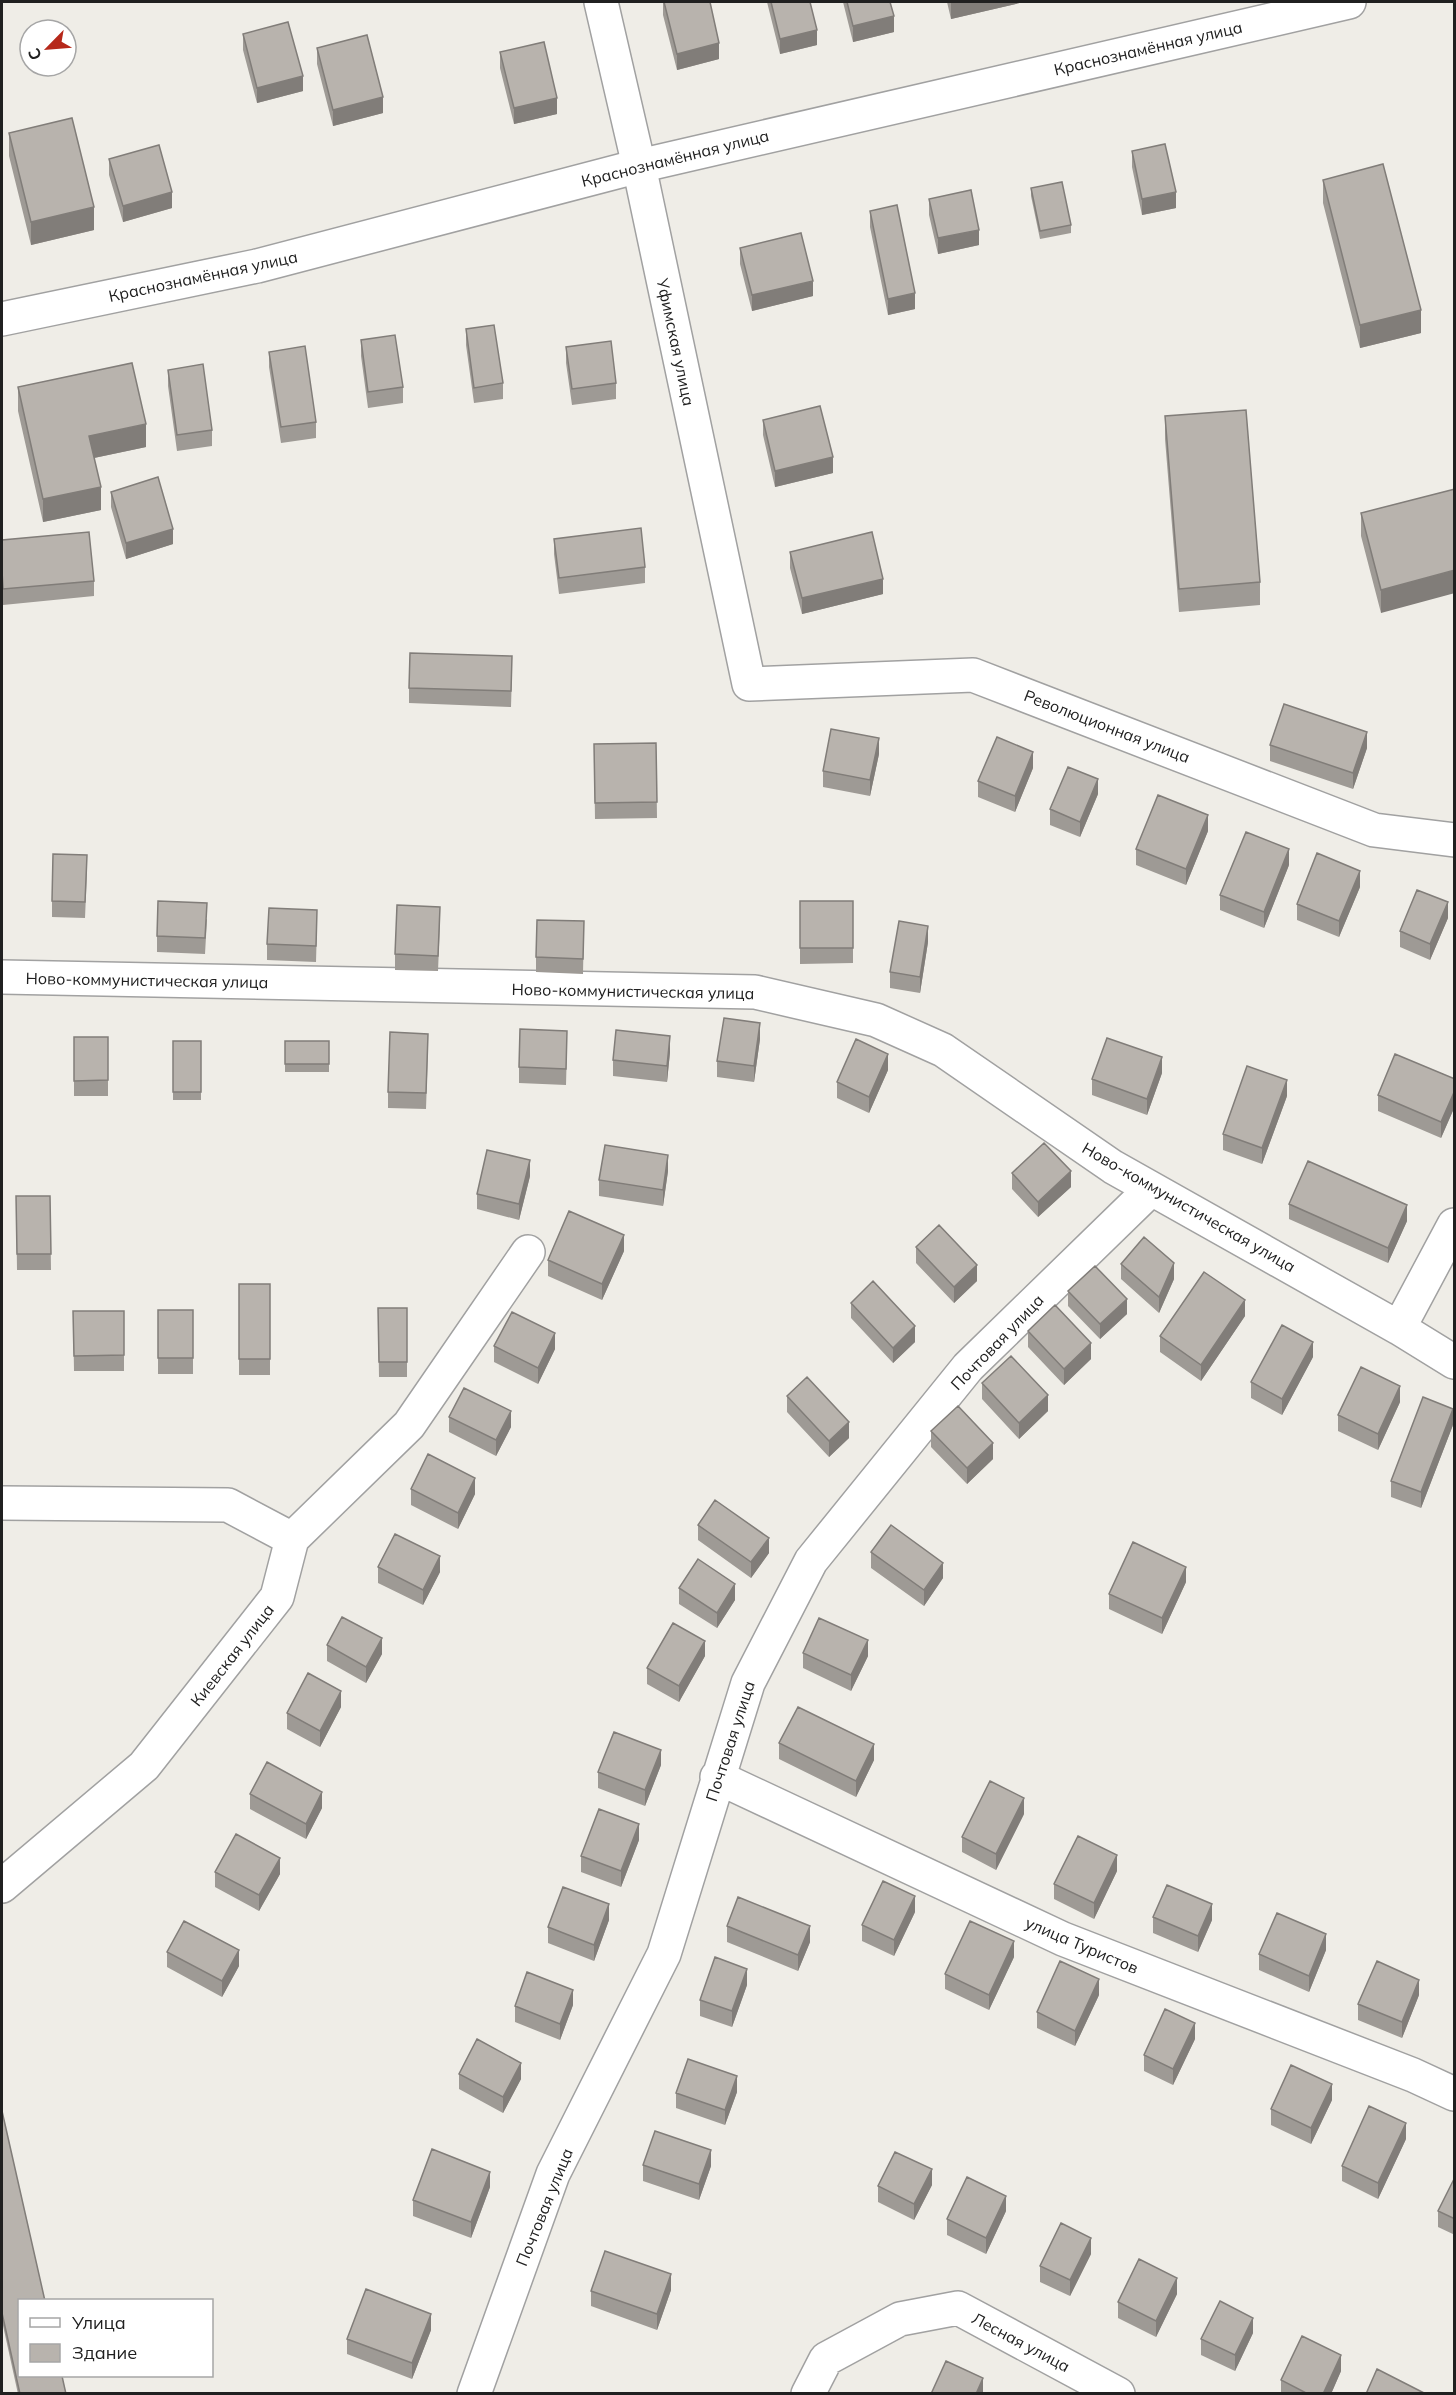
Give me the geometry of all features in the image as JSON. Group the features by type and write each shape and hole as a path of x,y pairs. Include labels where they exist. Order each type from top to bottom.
{"street":[{"name":"Уфимская улица","path":"602,2 749,684"},
{"name":"Краснознамённая улица","path":"2,319 257,266 639,166 1349,2"},
{"name":"Революционная улица","path":"749,684 973,675 1374,830 1455,840"},
{"name":"Ново-коммунистическая улица","path":"2,977 755,992 876,1020 943,1050 1113,1167 1455,1362"},
{"name":"Почтовая улица","path":"474,2394 554,2174 664,1954 748,1683 811,1561 968,1367 1151,1189"},
{"path":"1399,1328 1455,1225"},
{"path":"2,1503 228,1505 292,1539 409,1425 528,1251"},
{"name":"Киевская улица","path":"2,1886 144,1766 277,1597 292,1539"},
{"name":"улица Туристов","path":"717,1777 1063,1939 1402,2071 1455,2094"},
{"name":"Лесная улица","path":"808,2394 826,2359 900,2319 958,2308 1118,2394"}],"building":[{"path":"664,2 710,2 719,43 677,54"},
{"path":"771,2 810,2 817,30 780,39"},
{"path":"847,2 890,2 894,16 853,26"},
{"path":"288,22 303,76 257,88 243,34"},
{"path":"367,35 383,97 333,110 317,48"},
{"path":"544,42 557,98 514,108 500,52"},
{"path":"72,118 94,207 31,222 9,133"},
{"path":"1165,144 1176,192 1142,199 1132,151"},
{"path":"159,145 172,192 123,206 109,159"},
{"path":"1383,164 1421,310 1360,325 1323,180"},
{"path":"1062,182 1071,225 1040,231 1031,188"},
{"path":"971,190 979,230 938,238 929,199"},
{"path":"897,205 915,293 888,299 870,211"},
{"path":"801,233 813,281 752,295 740,248"},
{"path":"494,325 503,383 474,388 466,329"},
{"path":"395,335 403,387 368,392 361,340"},
{"path":"611,341 616,383 572,389 566,347"},
{"path":"305,346 316,422 281,427 269,352"},
{"path":"132,363 146,424 89,436 101,487 43,499 18,387"},
{"path":"203,364 212,430 177,435 168,370"},
{"path":"820,406 833,457 775,471 763,420"},
{"path":"1246,410 1260,582 1179,589 1165,416"},
{"path":"158,477 173,529 126,543 111,492"},
{"path":"1455,489 1455,570 1381,590 1361,513"},
{"path":"641,528 645,567 559,578 554,539"},
{"path":"89,532 94,581 3,589 2,540"},
{"path":"872,532 883,579 802,598 790,552"},
{"path":"410,653 512,656 511,691 409,688"},
{"path":"1284,704 1367,732 1353,773 1270,745"},
{"path":"831,729 879,738 870,780 823,771"},
{"path":"997,737 1033,752 1015,796 978,781"},
{"path":"656,743 657,802 595,803 594,744"},
{"path":"1068,767 1098,779 1080,822 1050,809"},
{"path":"1158,795 1208,815 1186,869 1136,849"},
{"path":"1246,832 1289,849 1264,912 1220,895"},
{"path":"1317,853 1360,871 1339,921 1297,904"},
{"path":"53,854 87,855 85,902 52,901"},
{"path":"1417,890 1448,902 1430,944 1400,931"},
{"path":"158,901 207,903 205,938 157,936"},
{"path":"800,901 853,901 853,948 800,948"},
{"path":"397,905 440,907 438,956 395,954"},
{"path":"269,908 317,910 316,946 267,944"},
{"path":"537,920 584,921 583,959 536,957"},
{"path":"899,921 928,926 920,977 890,972"},
{"path":"724,1018 760,1023 754,1066 717,1061"},
{"path":"520,1029 567,1031 566,1069 519,1067"},
{"path":"616,1030 670,1036 667,1066 613,1060"},
{"path":"390,1032 428,1034 426,1093 388,1092"},
{"path":"74,1037 108,1037 108,1080 74,1081"},
{"path":"1107,1038 1162,1057 1147,1099 1092,1079"},
{"path":"856,1039 888,1054 869,1097 837,1082"},
{"path":"173,1041 201,1041 201,1092 173,1092"},
{"path":"285,1041 329,1041 329,1064 285,1064"},
{"path":"1395,1054 1455,1079 1455,1090 1441,1122 1378,1095"},
{"path":"1247,1066 1287,1080 1262,1148 1223,1134"},
{"path":"1044,1143 1071,1171 1038,1202 1012,1173"},
{"path":"605,1145 668,1155 663,1190 599,1180"},
{"path":"487,1150 530,1160 519,1204 477,1194"},
{"path":"1308,1161 1407,1205 1388,1248 1289,1204"},
{"path":"16,1196 50,1196 51,1254 17,1254"},
{"path":"569,1211 624,1235 602,1284 548,1260"},
{"path":"939,1225 977,1265 954,1287 916,1247"},
{"path":"1144,1237 1174,1263 1159,1297 1121,1264"},
{"path":"1095,1266 1127,1299 1100,1324 1068,1291"},
{"path":"1204,1272 1245,1300 1201,1365 1160,1336"},
{"path":"873,1281 915,1326 893,1348 851,1303"},
{"path":"239,1284 270,1284 270,1359 239,1359"},
{"path":"1055,1305 1091,1343 1064,1369 1028,1331"},
{"path":"378,1308 407,1308 407,1362 379,1362"},
{"path":"158,1310 193,1310 193,1358 158,1358"},
{"path":"73,1311 124,1311 124,1355 74,1356"},
{"path":"512,1312 555,1333 538,1368 494,1346"},
{"path":"1282,1325 1313,1342 1282,1399 1251,1382"},
{"path":"1011,1356 1048,1395 1019,1423 982,1383"},
{"path":"1361,1367 1400,1386 1378,1434 1338,1415"},
{"path":"807,1377 849,1422 829,1441 787,1396"},
{"path":"464,1388 511,1411 496,1440 449,1417"},
{"path":"1423,1397 1453,1409 1421,1492 1391,1481"},
{"path":"958,1406 993,1443 967,1468 931,1431"},
{"path":"428,1454 475,1478 458,1513 411,1489"},
{"path":"715,1500 769,1538 751,1562 698,1525"},
{"path":"891,1525 943,1563 924,1590 871,1552"},
{"path":"395,1534 440,1556 423,1590 378,1567"},
{"path":"1133,1542 1186,1567 1162,1618 1109,1594"},
{"path":"698,1559 735,1584 717,1613 679,1588"},
{"path":"342,1617 382,1638 366,1667 327,1645"},
{"path":"819,1618 868,1640 851,1675 803,1653"},
{"path":"673,1623 705,1641 679,1686 647,1668"},
{"path":"308,1673 341,1691 320,1731 287,1713"},
{"path":"798,1707 874,1744 856,1781 779,1743"},
{"path":"614,1732 661,1750 645,1790 598,1772"},
{"path":"267,1762 322,1792 306,1824 250,1794"},
{"path":"990,1781 1024,1798 996,1854 962,1837"},
{"path":"599,1809 639,1824 621,1871 581,1856"},
{"path":"236,1834 280,1858 259,1895 215,1872"},
{"path":"1078,1836 1117,1855 1094,1903 1054,1884"},
{"path":"883,1881 915,1896 894,1940 862,1925"},
{"path":"1167,1885 1212,1904 1198,1936 1153,1917"},
{"path":"563,1887 609,1904 594,1945 548,1927"},
{"path":"738,1897 810,1926 798,1955 727,1926"},
{"path":"1277,1913 1326,1934 1309,1976 1259,1954"},
{"path":"184,1921 239,1950 222,1981 167,1952"},
{"path":"970,1921 1014,1941 989,1995 945,1974"},
{"path":"715,1957 747,1969 732,2011 700,2000"},
{"path":"1060,1961 1099,1979 1075,2031 1037,2012"},
{"path":"1377,1961 1419,1980 1402,2022 1358,2004"},
{"path":"527,1972 573,1990 560,2024 515,2006"},
{"path":"1165,2009 1195,2023 1173,2069 1144,2055"},
{"path":"477,2039 521,2063 503,2097 459,2074"},
{"path":"688,2059 737,2076 725,2110 676,2093"},
{"path":"1291,2065 1332,2084 1311,2128 1271,2109"},
{"path":"1369,2106 1406,2123 1378,2183 1342,2166"},
{"path":"2,2111 45,2299 18,2299 18,2377 62,2377 66,2394 20,2394 2,2313"},
{"path":"655,2131 711,2150 699,2184 643,2165"},
{"path":"432,2149 490,2172 471,2222 413,2200"},
{"path":"895,2152 932,2169 914,2204 878,2186"},
{"path":"967,2177 1006,2196 986,2238 947,2219"},
{"path":"1455,2177 1455,2219 1438,2211"},
{"path":"1061,2223 1091,2238 1070,2280 1040,2266"},
{"path":"605,2251 671,2274 657,2314 591,2291"},
{"path":"1139,2259 1177,2278 1156,2321 1118,2302"},
{"path":"366,2289 431,2314 412,2363 347,2339"},
{"path":"1220,2301 1253,2318 1235,2355 1201,2339"},
{"path":"1302,2336 1341,2355 1323,2394 1308,2394 1281,2380"},
{"path":"946,2361 983,2378 976,2394 931,2394"},
{"path":"1377,2369 1426,2394 1366,2394"}]}
